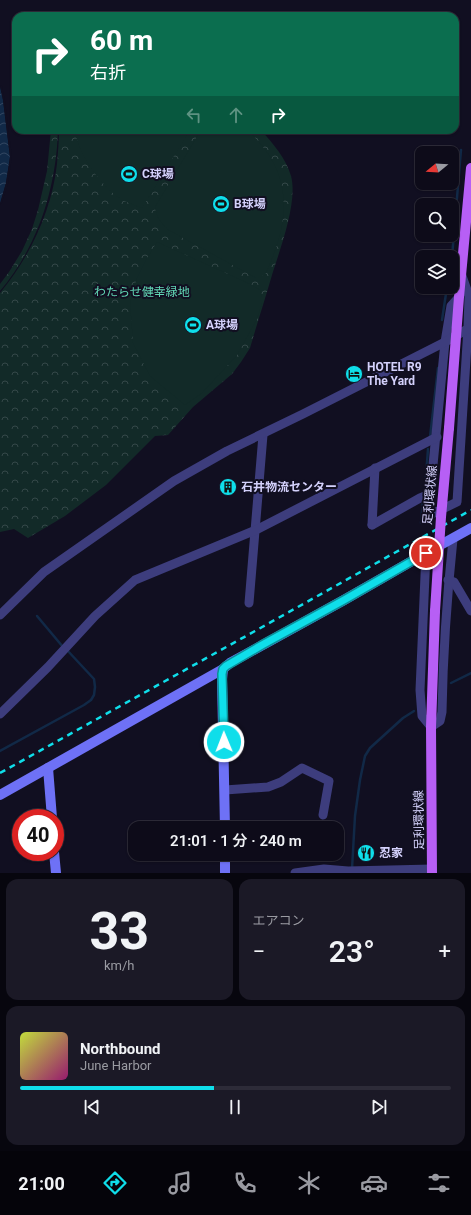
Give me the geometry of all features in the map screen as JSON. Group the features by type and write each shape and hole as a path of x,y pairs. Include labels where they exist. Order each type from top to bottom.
{"main road":[{"name":"足利環状線","path":"432,871 431,727 435,611 441,517 471,168"}],"street":[{"path":"459,297 451,306 445,342 437,437 428,516 456,502 470,328 469,296 462,276"},
{"path":"0,615 44,572 174,481 227,451 263,435 470,328"},
{"path":"249,603 263,435"},
{"path":"0,714 48,667 95,616 135,580 256,530 437,437"},
{"path":"375,468 372,525 430,494"},
{"path":"0,795 223,669 230,663 471,528"},
{"path":"426,553 420,690 422,716 431,727 440,721 442,712 442,684 448,580 453,538"},
{"path":"448,580 454,582 471,612"},
{"path":"223,669 225,821"},
{"path":"48,768 51,809"},
{"path":"225,790 268,787 281,782 302,768 329,781 323,816"},
{"path":"55,861 56,873"},
{"path":"225,861 225,873"},
{"path":"296,873 324,869 348,872 432,871"}],"green space":[{"path":"51,134 58,134 49,195 35,236 13,274 0,291 0,284 22,251 32,229 47,171"},
{"name":"わたらせ健幸緑地","path":"59,134 264,134 286,163 293,187 287,226 250,348 232,374 193,407 168,435 155,436 106,485 65,516 28,538 14,529 0,532 0,293 21,264 45,216 54,181"},
{"name":"C球場","path":"76,134 188,134 142,208 121,199 106,186 85,159"},
{"name":"B球場","path":"199,134 252,134 271,158 283,190 283,219 276,247 265,275 256,278 167,229 158,217 155,207"},
{"name":"A球場","path":"157,242 250,284 260,290 262,297 262,303 257,319 237,355 202,393 185,405 150,376 133,343 130,302 137,278"}],"water":[{"path":"0,87 10,157 6,183 0,203"}],"pier":[{"path":"0,85 2,86 5,100 12,157 8,184 0,205 6,183 10,157"}],"waterway":[{"path":"453,250 461,150"},
{"path":"442,320 446,294"},
{"path":"430,437 438,368"},
{"path":"425,489 428,449"},
{"path":"421,523 423,501"},
{"path":"37,616 63,647"},
{"path":"0,751 91,700 94,695 94,679 67,650"},
{"path":"451,683 471,673"},
{"path":"352,869 355,816 365,756 370,748 403,718 414,711"}],"railway":[{"path":"0,773 471,510"}],"place":[{"name":"C球場","path":"129,174"},
{"name":"B球場","path":"221,204"},
{"name":"A球場","path":"193,325"},
{"name":"HOTEL R9 The Yard","path":"354,374"},
{"name":"石井物流センター","path":"228,487"},
{"name":"忍家","path":"366,853"}],"route":[{"path":"224,742 222,674 223,669 226,666 426,553"}]}
